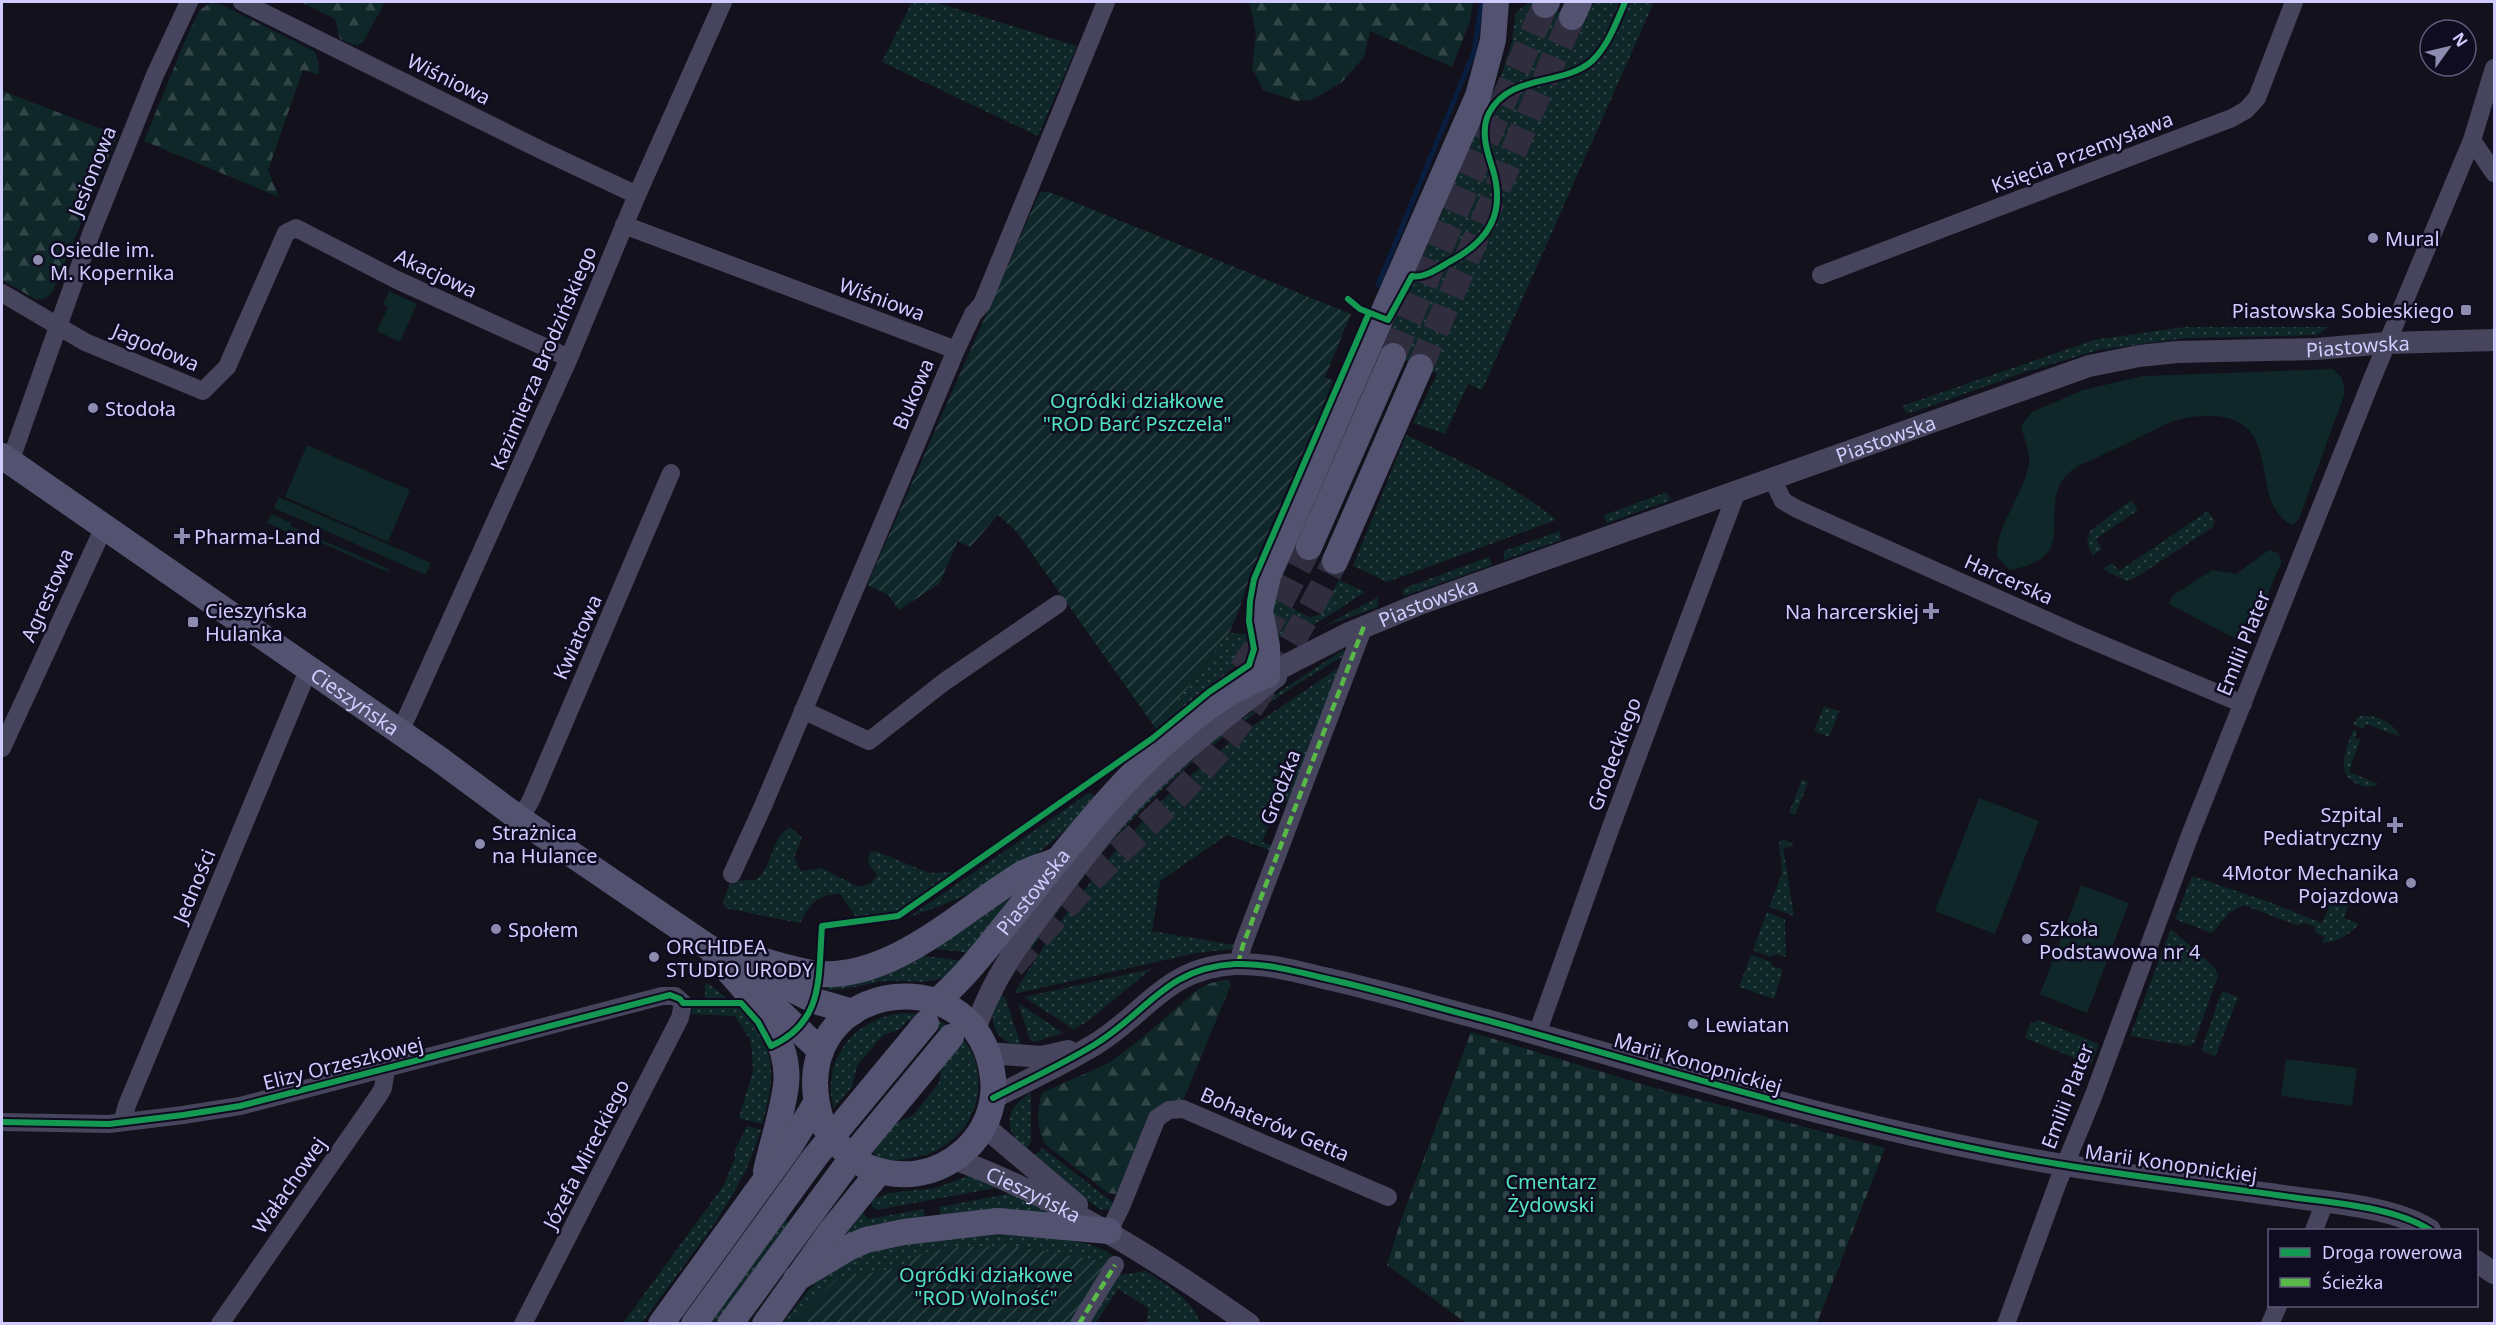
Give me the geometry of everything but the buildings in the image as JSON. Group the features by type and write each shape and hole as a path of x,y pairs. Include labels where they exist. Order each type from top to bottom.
{"main road":[{"path":"1267,675 1267,646 1260,611 1268,576 1478,96 1493,40 1496,2"},
{"path":"1309,547 1393,356"},
{"path":"1335,561 1420,367"},
{"name":"Cieszyńska","path":"6,459 309,668 520,819 708,947 815,1001 853,1012"},
{"name":"Piastowska","path":"694,1323 815,1157 931,1012 974,964 1057,860 1119,789 1157,750 1227,695 1267,675"},
{"path":"708,947 818,974 867,967 899,955 1024,873 1057,860"},
{"path":"708,947 769,1022 783,1052 786,1084 765,1180"},
{"name":"Cieszyńska","path":"708,947 821,1051"},
{"path":"893,997 919,997 931,1012 957,1013 963,1033 988,1053 993,1075 993,1098 984,1126 972,1144 955,1159 942,1167 919,1174 895,1175 873,1170 849,1156 834,1141 819,1113 816,1068 821,1051 834,1029 853,1012 868,1003 893,997"},
{"path":"730,1323 854,1155 963,1033"},
{"path":"661,1323 790,1146 819,1113"},
{"path":"765,1323 873,1170"},
{"path":"796,1279 850,1246 904,1232 998,1221 1109,1231"}],"street":[{"name":"Jesionowa","path":"6,459 60,327 92,231 127,143 189,2"},
{"name":"Wiśniowa","path":"242,2 637,195"},
{"name":"Kazimierza Brodzińskiego","path":"400,732 569,358 624,225 723,2"},
{"name":"Bukowa","path":"732,874 956,350 973,315 982,303 1032,176 1106,2"},
{"name":"Księcia Przemysława","path":"1821,275 2232,118 2246,110 2257,98 2294,2"},
{"name":"Emilii Plater","path":"2007,1323 2064,1165 2093,1097 2190,835 2387,343 2472,140 2494,68"},
{"path":"2472,140 2494,173"},
{"name":"Wiśniowa","path":"624,225 956,350"},
{"name":"Akacjowa","path":"286,233 296,228 397,280 569,358"},
{"name":"Jagodowa","path":"2,292 85,342 203,391 228,367 286,233"},
{"name":"Piastowska","path":"1267,675 1364,626 1772,478 2098,364 2177,352 2316,349 2387,343 2494,340"},
{"name":"Kwiatowa","path":"520,819 531,800 671,473"},
{"name":"Harcerska","path":"1772,478 1783,501 1797,509 2077,634 2243,704"},
{"name":"Grodeckiego","path":"1537,1034 1616,813 1737,491"},
{"name":"Agrestowa","path":"2,748 104,527"},
{"path":"803,710 868,741 944,682 1058,604"},
{"name":"Grodzka","path":"1238,964 1243,945 1364,626"},
{"name":"Piastowska","path":"963,1033 1008,959 1095,843 1123,810 1149,783 1223,718 1302,657"},
{"name":"Jedności","path":"122,1122 127,1105 309,668"},
{"name":"Marii Konopnickiej","path":"993,1098 1093,1046 1187,974 1203,968 1238,964 1266,966 1357,985 1537,1034 1760,1099 1916,1138 2064,1165 2325,1202 2389,1214 2408,1219 2428,1229"},
{"name":"Elizy Orzeszkowej","path":"2,1122 56,1124 122,1122 240,1106 663,996 675,996 683,1003"},
{"name":"Józefa Mireckiego","path":"523,1323 680,1018 683,1003"},
{"name":"Marii Konopnickiej","path":"988,1053 1042,1057 1093,1046"},
{"name":"Wałachowej","path":"220,1323 379,1095 383,1088 386,1069"},
{"name":"Bohaterów Getta","path":"1109,1231 1157,1118 1169,1110 1183,1109 1388,1197"},
{"name":"Cieszyńska","path":"984,1126 1109,1231 1234,1319"},
{"name":"Cieszyńska","path":"955,1159 1010,1182 1109,1231"},
{"path":"2314,1229 2325,1202"},
{"path":"2478,1262 2494,1273"},
{"path":"1079,1323 1115,1265"},
{"path":"2270,1323 2277,1307"}],"green space":[{"path":"300,2 385,2 363,42 357,46 340,39 335,19"},
{"path":"912,2 934,2 1077,46 1038,136 882,62"},
{"path":"1249,2 1473,2 1470,21 1452,67 1370,31 1364,57 1342,82 1312,100 1297,101 1263,90 1252,68 1256,33"},
{"path":"1530,2 1537,2 1584,22 1594,2 1654,2 1482,390 1468,384 1445,434 1413,423 1437,374 1382,350 1502,73 1512,41 1516,12"},
{"path":"210,3 220,4 314,51 318,59 319,75 303,70 268,170 279,197 144,141 187,36 200,10"},
{"path":"2,91 118,135 52,293 37,300 2,280"},
{"name":"Ogródki działkowe \"ROD Barć Pszczela\"","path":"1040,192 1049,192 1351,314 1325,377 1333,381 1253,568 1233,625 1156,729 1016,531 998,515 970,547 958,541 939,584 899,610 887,594 867,585"},
{"path":"389,291 417,304 400,342 377,331 388,307 383,304"},
{"path":"2184,327 2328,327 2317,335 2185,338 2098,350 2022,373 1914,412 1907,413 1902,406 2094,340"},
{"path":"2333,369 2342,378 2345,393 2299,519 2292,525 2279,514 2271,499 2258,447 2250,432 2237,421 2215,416 2196,417 2166,424 2073,469 2060,484 2055,499 2053,542 2046,554 2033,563 2010,570 1997,557 2000,533 2022,487 2029,463 2027,445 2021,426 2032,412 2083,390 2143,376"},
{"path":"1406,435 1502,483 1539,506 1556,520 1387,582 1353,566"},
{"path":"307,445 410,490 388,542 285,497"},
{"path":"1667,492 1671,500 1607,523 1604,515"},
{"path":"279,497 431,563 426,575 274,508"},
{"path":"2131,500 2138,510 2096,539 2102,549 2093,556 2087,543 2090,531"},
{"path":"2208,511 2215,522 2213,527 2135,578 2126,581 2103,569 2112,563 2119,571"},
{"path":"271,514 291,523 290,526 389,569 388,572 289,529 287,532 267,523"},
{"path":"1560,531 1561,540 1504,560 1504,551"},
{"path":"2269,550 2278,553 2282,561 2251,633 2246,639 2236,639 2169,604 2172,596 2212,570 2236,574"},
{"path":"1489,557 1492,565 1404,596 1402,589"},
{"path":"1339,580 1365,592 1307,628 1283,637 1273,637 1269,597 1309,617 1319,615"},
{"path":"1378,597 1378,607 1322,627"},
{"path":"1229,633 1247,634 1249,644 1246,658 1156,729"},
{"path":"1343,650 1347,654 1259,710 1203,753 1151,800 1095,862 1008,982 1023,953 1065,894 1148,798 1215,739 1282,690"},
{"path":"1344,664 1290,803 1280,799 1262,842 1273,846 1272,851 1227,835 1160,881 1152,931 1235,945 1232,949 1196,953 1018,993 1015,991 1057,926 1105,863 1159,803 1232,740"},
{"path":"1824,706 1839,711 1829,737 1814,731"},
{"path":"2361,716 2373,716 2384,720 2401,737 2366,724 2364,729 2353,725"},
{"path":"2353,730 2357,731 2355,738 2360,740 2349,772 2379,784 2368,787 2360,785 2350,779 2346,773 2344,760"},
{"path":"1802,779 1808,782 1795,815 1789,813"},
{"path":"1089,793 1096,797 1076,819 1034,856 988,884 909,917"},
{"path":"1979,798 2039,821 1995,934 1935,911"},
{"path":"790,827 802,838 794,858 801,871 821,868 859,887 871,883 877,875 868,863 870,852 876,851 929,873 954,872 894,915 858,920 840,894 832,894 815,901 800,923 725,908 723,901 731,881 756,880 766,867 778,839"},
{"path":"1786,840 1795,846 1783,848 1794,916 1769,907 1782,873 1779,841"},
{"path":"1034,876 969,956 964,952 926,948"},
{"path":"2192,876 2322,923 2330,905 2338,900 2349,904 2344,918 2359,924 2342,937 2322,943 2325,937 2316,933 2314,926 2304,923 2297,925 2243,905 2229,913 2212,933 2175,919"},
{"path":"2081,885 2129,903 2087,1013 2040,994"},
{"path":"1767,912 1785,919 1786,957 1776,954 1770,957 1753,950"},
{"path":"2171,929 2215,968 2218,976 2194,1043 2188,1046 2130,1036"},
{"path":"1751,955 1771,962 1773,967 1783,969 1774,999 1739,987"},
{"path":"924,956 959,960 963,964 951,973 932,981 878,982 827,990 828,986 878,977"},
{"path":"1151,969 1087,1022 1073,1029 1024,997"},
{"path":"1228,979 1231,984 1181,1106 1170,1104 1116,1194 1108,1193 1046,1145 1038,1119 1040,1098 1043,1092 1109,1063 1142,1038 1198,989"},
{"path":"707,983 731,1001 705,1001 705,984"},
{"path":"997,991 1005,997 1022,1048 997,1033 993,1011"},
{"path":"2222,991 2238,997 2215,1057 2203,1051 2202,1048"},
{"path":"1018,1003 1063,1033 1034,1042 1030,1040"},
{"path":"695,1005 740,1006 761,1035 767,1048 771,1075 762,1124 739,1118 753,1071 751,1041 735,1016 690,1014"},
{"path":"906,1013 939,1021 962,1037 975,1060 979,1085 973,1111 959,1134 936,1151 905,1159 882,1160 874,1158 876,1155 872,1152 894,1124 913,1115 939,1083 946,1032 931,1024 908,1020 900,1029 882,1036 857,1066 852,1087 834,1108 831,1094 833,1072 844,1046 865,1026 891,1015"},
{"path":"2039,1020 2099,1044 2091,1065 2025,1038 2030,1024"},
{"name":"Cmentarz Żydowski","path":"1471,1032 1655,1088 1885,1148 1817,1323 1466,1323 1387,1265 1401,1220"},
{"path":"2286,1059 2357,1068 2352,1106 2281,1096"},
{"path":"1031,1092 1031,1142 1025,1151 1013,1135 1010,1120 1011,1113 1016,1106"},
{"path":"747,1126 761,1130 747,1168 715,1223 642,1323 623,1323 724,1185 735,1158 734,1152"},
{"path":"1043,1148 1116,1205 1108,1210 1099,1209 1033,1157"},
{"path":"969,1176 1001,1187 876,1210 869,1201 889,1193 935,1188"},
{"path":"1012,1188 1066,1219 941,1219 939,1207 1008,1194"},
{"path":"860,1208 868,1219 924,1209 925,1221 833,1245"},
{"path":"785,1218 789,1224 717,1323 707,1324"},
{"path":"992,1233 1073,1240 1090,1244 1114,1257 1108,1262 1014,1246 956,1247 923,1253 896,1268 836,1279 793,1323 783,1324 818,1281 837,1267 857,1257 900,1244"},
{"name":"Ogródki działkowe \"ROD Wolność\"","path":"1014,1246 1108,1262 1071,1323 793,1324 836,1279 896,1268 923,1253 956,1247"},
{"path":"1146,1271 1185,1300 1200,1323 1147,1323 1148,1308 1118,1289 1096,1323 1088,1324 1118,1275"}],"waterway":[{"path":"1378,285 1474,52 1482,2"}],"tunnel":[{"path":"1393,356 1545,5"},
{"path":"1420,367 1572,17"},
{"path":"1219,702 1259,644 1309,547"},
{"path":"1012,966 1084,887 1179,794 1218,751 1282,659 1335,561"}],"marked path":[{"path":"1238,964 1243,945 1364,626"},
{"path":"1079,1324 1115,1265"}],"cycle path":[{"path":"1348,299 1360,309 1388,320 1412,276 1421,276 1436,270 1463,254 1483,236 1495,213 1497,200 1493,170 1485,142 1485,127 1489,113 1498,100 1510,92 1580,69 1592,61 1607,41 1625,2"},
{"path":"2,1122 109,1124 240,1106 670,995 680,999 683,1003 741,1003 758,1022 771,1046 789,1036 810,1011 815,996 822,926 898,916 1153,738 1209,692 1249,665 1254,649 1249,621 1254,579 1369,313"},
{"path":"993,1098 1094,1045 1158,994 1191,974 1211,967 1235,964 1269,966 1385,993 1770,1100 1913,1135 1985,1151 2087,1169 2363,1207 2399,1216 2428,1229"}],"place":[{"name":"Mural","path":"2373,238"},
{"name":"Osiedle im. M. Kopernika","path":"38,260"},
{"name":"Piastowska Sobieskiego","path":"2466,310"},
{"name":"Stodoła","path":"93,408"},
{"name":"Pharma-Land","path":"182,536"},
{"name":"Na harcerskiej","path":"1931,611"},
{"name":"Cieszyńska Hulanka","path":"193,622"},
{"name":"Szpital Pediatryczny","path":"2395,825"},
{"name":"Strażnica na Hulance","path":"480,844"},
{"name":"4Motor Mechanika Pojazdowa","path":"2411,883"},
{"name":"Społem","path":"496,929"},
{"name":"Szkoła Podstawowa nr 4","path":"2027,939"},
{"name":"ORCHIDEA STUDIO URODY","path":"654,957"},
{"name":"Lewiatan","path":"1693,1024"}]}
